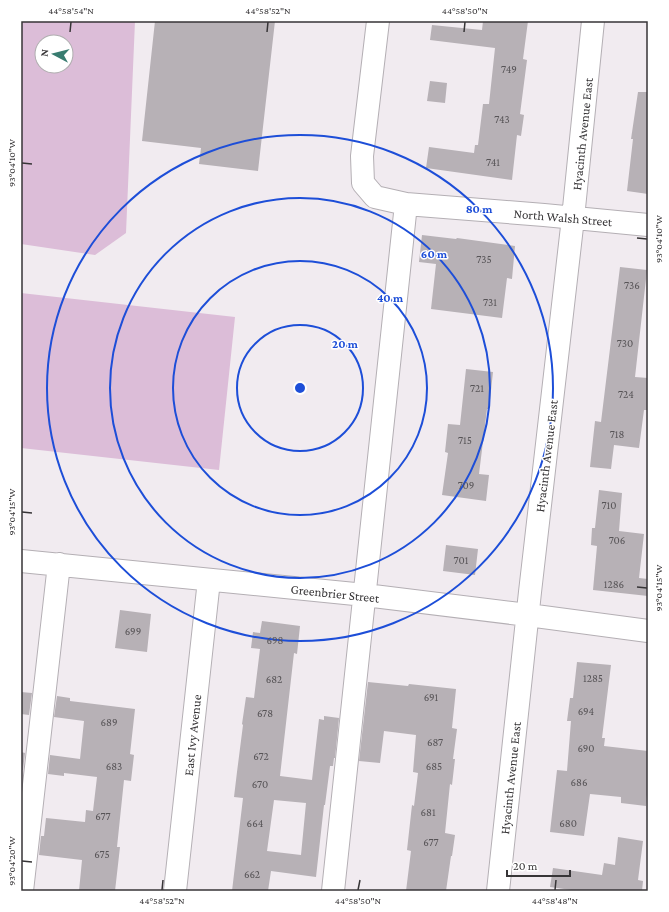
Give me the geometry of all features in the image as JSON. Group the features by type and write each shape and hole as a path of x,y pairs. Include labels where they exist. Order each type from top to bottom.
{"street":[{"name":"North Walsh Street","path":"378,21 362,156 363,183 375,197 406,204 648,225"},
{"name":"Hyacinth Avenue East","path":"498,891 573,218 593,21"},
{"path":"333,891 406,204"},
{"name":"Greenbrier Street","path":"21,561 365,595 648,631"},
{"path":"22,891 59,564"},
{"name":"East Ivy Avenue","path":"175,891 209,580"}],"shaded area":[{"path":"21,21 135,21 126,233 95,255 21,244"},
{"path":"21,293 235,317 219,470 21,448"}],"building":[{"path":"155,21 275,21 258,171 199,164 201,148 142,141"},
{"path":"483,21 528,21 523,59 527,60 520,114 524,115 521,136 517,135 512,180 426,168 429,147 474,153 475,145 478,145 483,104 489,104 495,48 430,40 432,25 482,30"},
{"path":"430,81 447,83 445,103 427,101"},
{"path":"638,92 648,92 648,194 627,191 633,139 631,139"},
{"path":"422,235 515,246 512,279 507,278 502,318 431,309 436,264 419,262"},
{"path":"620,267 647,270 635,377 648,378 648,410 644,410 639,448 614,445 611,469 590,467 595,421 601,422"},
{"path":"466,369 493,372 479,474 489,475 486,501 442,495 448,453 445,452 448,424 460,425"},
{"path":"599,490 622,493 619,531 644,534 639,578 648,579 648,596 593,590 597,546 591,545 592,528 595,528"},
{"path":"446,545 478,549 475,575 443,571"},
{"path":"120,610 151,614 147,652 115,648"},
{"path":"262,621 300,626 297,654 294,653 280,776 312,780 319,719 324,720 324,716 339,718 335,758 333,766 330,766 316,877 271,871 268,891 232,891 243,798 234,797 246,697 254,698 260,649 251,648 253,632 260,633","holes":["274,800 306,803 301,855 267,851"]},
{"path":"577,662 611,665 602,738 605,738 604,746 648,751 646,806 621,803 621,797 590,794 584,836 550,832 557,770 567,771 571,721 567,721 570,698 573,698"},
{"path":"368,682 408,686 409,684 456,689 452,728 457,729 453,759 455,759 452,785 450,784 445,833 455,835 446,891 406,891 411,851 407,850 412,805 414,806 418,773 413,772 416,735 384,731 380,763 359,761"},
{"path":"21,692 32,693 29,715 21,714"},
{"path":"57,696 70,698 70,701 135,709 130,754 134,755 131,781 124,780 117,847 120,847 115,891 79,891 82,860 39,855 41,836 44,836 46,818 85,822 86,810 93,811 97,777 64,773 64,776 48,774 50,755 80,759 84,721 54,717"},
{"path":"21,752 25,753 23,770 21,770"},
{"path":"618,837 643,841 638,880 643,881 642,891 578,891 550,887 553,868 602,875 604,863 615,865"}]}
